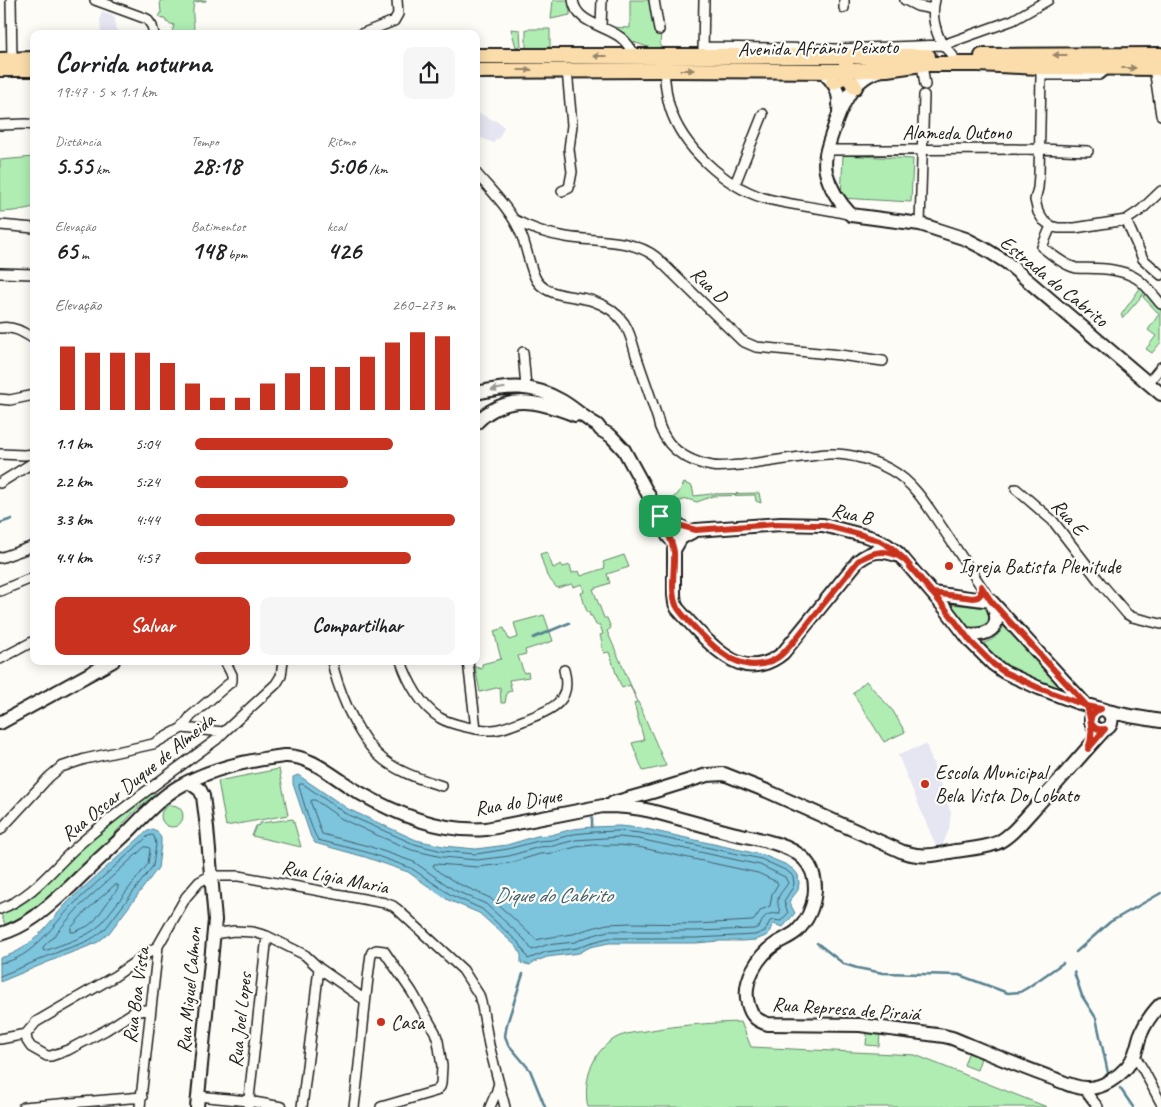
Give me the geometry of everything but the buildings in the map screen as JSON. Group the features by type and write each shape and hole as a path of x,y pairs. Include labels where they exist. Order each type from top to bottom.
{"main road":[{"name":"Avenida Afrânio Peixoto","path":"480,56 635,55 703,52 846,56 1161,55"},
{"path":"834,82 850,78 846,56"},
{"path":"6,60 30,59"},
{"name":"Avenida Afrânio Peixoto","path":"480,71 813,71 850,78 887,69 922,64 978,64 1040,71 1158,68"},
{"path":"0,69 30,69"}],"street":[{"path":"6,60 11,0"},
{"path":"95,0 147,19 153,30"},
{"path":"371,30 394,21 398,14 397,0"},
{"path":"573,0 574,8 582,18 601,26 619,37 628,44 635,55"},
{"path":"601,26 602,0"},
{"path":"654,0 659,30"},
{"path":"704,0 703,52 943,45 1013,20 1048,0"},
{"path":"905,0 917,6 934,4 935,25 943,45 954,56"},
{"path":"922,64 926,85"},
{"path":"1158,68 1161,115"},
{"path":"562,191 569,188 572,172 569,149 572,124 567,70"},
{"name":"Estrada do Cabrito","path":"664,70 670,108 680,130 697,154 715,171 735,184 763,198 851,215 920,224 966,239 1006,262 1161,394"},
{"path":"813,71 827,76 834,82 838,92 839,112"},
{"path":"1040,71 1039,175 1035,200 1038,212 1043,220 1051,226 1065,229 1126,220 1141,210 1161,191"},
{"path":"850,78 826,150 825,161 826,172 832,189 841,204 851,215"},
{"path":"920,224 924,95"},
{"path":"735,184 763,114"},
{"path":"0,125 30,124"},
{"name":"Alameda Outono","path":"826,150 1088,150"},
{"path":"480,178 515,220 522,235 535,277 540,284 558,294 594,301 610,310 624,322 658,420 659,428 677,451 696,462 713,466 834,454 862,459 887,468 904,480 918,494 991,601 1087,706 1093,725 1098,729 1107,728 1130,716"},
{"name":"Rua D","path":"515,220 532,229 551,234 620,243 644,250 656,258 742,341 748,344 756,347 883,361"},
{"path":"1126,220 1143,259 1161,275"},
{"path":"0,225 30,228"},
{"path":"1051,226 1042,247 1076,268 1114,270 1134,276 1148,288 1161,304"},
{"path":"0,274 30,274"},
{"path":"0,328 12,327 30,337"},
{"path":"523,352 526,387"},
{"path":"1148,383 1161,367"},
{"path":"480,392 512,387 526,387 546,400"},
{"path":"0,399 10,400 30,396"},
{"path":"480,419 485,414 502,405 560,399 611,436 624,450 660,516 674,536 674,599 677,608 714,647 739,663 755,665 770,662 783,653 858,561 870,553 883,552 904,559"},
{"path":"0,454 30,454"},
{"path":"0,483 30,464"},
{"name":"Rua E","path":"1016,489 1052,522 1128,614 1161,624"},
{"path":"660,516 678,525 696,530"},
{"path":"674,536 668,528 675,524 678,525"},
{"name":"Rua B","path":"674,536 696,530 775,524 823,525 870,537 892,548 904,559 987,659 1004,672 1039,688 1087,706 1104,710"},
{"path":"0,558 30,547"},
{"path":"0,590 30,579"},
{"path":"973,598 981,594 981,586"},
{"path":"932,593 991,601"},
{"path":"965,634 980,635 993,628 996,614 991,601"},
{"path":"0,659 30,643"},
{"path":"0,723 105,665"},
{"path":"0,830 49,777 61,767 85,759 152,744 182,728 191,716 232,681 232,675 227,665"},
{"name":"Rua Oscar Duque de Almeida","path":"0,909 15,902 41,883 81,843 128,804 216,740 276,684 281,676 282,665"},
{"path":"333,665 337,683 355,724 377,754 394,767 442,786"},
{"path":"402,665 408,680 431,711 445,721 476,729 490,730 498,730 546,712 556,705 565,694 567,680 564,670"},
{"path":"468,665 476,729"},
{"path":"603,806 708,775 724,774 902,852 918,856 928,856 986,846 995,844 1013,831 1107,728 1112,721 1110,714 1104,710"},
{"path":"1088,749 1092,737 1091,720 1096,711 1104,710 1161,721"},
{"path":"182,728 224,732"},
{"name":"Rua do Dique","path":"0,934 19,928 42,912 170,793 214,770 261,759 289,756 300,757 313,763 357,792 389,808 422,822 450,828 486,829 603,806 634,807 651,811 786,848 806,861 813,873 816,889"},
{"path":"203,796 208,780 214,770"},
{"path":"189,782 200,790 203,796"},
{"path":"651,811 652,792"},
{"name":"Rua Miguel Calmon","path":"198,1101 215,920 203,796"},
{"name":"Rua Boa Vista","path":"140,1107 158,946 191,890 201,880 211,876"},
{"name":"Rua Lígia Maria","path":"211,876 239,876 393,906 463,970 479,995 489,1045 505,1107"},
{"name":"Rua Represa de Piraiá","path":"816,889 812,907 799,929 769,949 752,970 747,984 747,997 750,1009 757,1020 768,1024 860,1025 944,1036 1083,1088"},
{"path":"214,934 234,931 253,932 267,936 305,956 365,1000"},
{"name":"Rua Joel Lopes","path":"248,1104 267,936"},
{"path":"0,1039 26,1034 36,1022 115,976 158,946"},
{"path":"354,1107 371,954 376,950 384,951 426,1014 437,1036 442,1066 441,1084 436,1091 381,1107"},
{"path":"302,1107 319,968"},
{"path":"1083,1088 1094,1088 1108,1082 1128,1066 1134,1056 1146,1022 1161,1004"},
{"path":"26,1034 30,1047 50,1056 68,1050 106,1030 134,1012 151,1009"},
{"path":"1134,1056 1161,1103"},
{"path":"490,1107 499,1080"},
{"path":"1083,1088 1098,1107"},
{"path":"23,1107 142,1097"},
{"path":"198,1101 282,1107"}],"shaded area":[{"path":"101,12 113,15 116,29 118,30 101,30"},
{"path":"480,114 502,124 504,127 498,140 496,138 494,143 480,138"},
{"name":"Escola Municipal Bela Vista Do Lobato","path":"926,744 951,813 949,829 942,847 937,849 898,755"}],"green space":[{"path":"160,0 206,0 194,2 194,30 173,30 174,25 159,17 161,13"},
{"path":"553,0 569,0 570,15 551,19"},
{"path":"630,0 652,0 661,29 660,51 606,33 610,27 630,28"},
{"path":"511,29 520,30 521,46 516,47"},
{"path":"526,29 550,29 550,47 526,49"},
{"path":"843,155 913,159 911,202 841,198"},
{"path":"30,157 30,208 0,212 0,160"},
{"path":"1141,287 1146,291 1123,318 1121,315"},
{"path":"1149,292 1161,305 1161,342 1152,353 1146,349 1156,336 1148,330 1159,314 1143,297"},
{"path":"684,483 692,486 694,496 759,493 761,503 756,501 755,495 713,496 697,502 687,499 671,503 671,499 678,494"},
{"path":"547,552 553,568 561,564 563,567 570,565 572,573 579,571 581,576 605,568 603,562 624,555 629,567 607,574 610,583 593,589 604,618 607,618 611,628 607,631 666,766 643,771 632,743 644,740 634,703 637,702 630,685 622,688 609,652 604,653 600,635 603,634 600,625 596,625 592,616 587,612 581,593 584,592 582,584 573,587 572,584 557,588 547,576 540,554"},
{"path":"950,604 989,608 991,622 976,634 984,643 996,636 1005,624 1072,696 1007,668 986,652"},
{"path":"544,615 553,641 525,650 526,654 518,656 524,673 528,672 529,677 509,680 512,691 507,692 505,703 501,703 500,687 480,692 475,667 482,669 482,664 501,659 494,631 504,628 509,640 518,637 514,623"},
{"path":"866,681 893,711 905,732 884,742 853,693"},
{"path":"279,769 288,815 226,826 218,781"},
{"path":"159,793 136,811 103,847 45,902 6,927 1,914 45,885 83,848 146,794"},
{"path":"172,805 182,812 183,816 176,826 172,827 162,820 161,816 168,806"},
{"path":"293,819 301,847 252,836 256,826 260,825 260,823"},
{"path":"741,1022 751,1047 915,1055 1047,1107 588,1107 588,1076 596,1056 611,1041 620,1036 658,1029"},
{"path":"867,1032 880,1033 879,1046 866,1045"},
{"path":"969,1051 982,1055 977,1070 964,1065"}],"water":[{"name":"Dique do Cabrito","path":"298,775 348,809 416,840 443,846 476,849 507,845 537,836 551,835 573,829 619,826 641,828 763,855 787,865 798,875 798,890 789,902 795,913 783,927 773,924 768,935 756,940 696,943 609,943 590,947 579,953 547,957 530,965 521,963 521,955 517,947 479,913 448,900 408,872 365,857 315,843 311,837 293,784 293,777"},
{"path":"152,829 157,831 161,838 158,868 109,933 98,942 0,982 0,958 12,954 32,941 73,897 146,832"}],"waterway":[{"path":"0,523 12,519"},
{"path":"533,638 569,623"},
{"path":"592,818 592,827"},
{"path":"1076,952 1110,922 1161,893"},
{"path":"817,943 844,964 857,968 883,973 959,975 1008,993 1020,992 1063,963"},
{"path":"1074,972 1082,996 1096,1018 1108,1073"},
{"path":"523,974 505,1036 508,1044 530,1070 545,1107"},
{"path":"1120,1088 1133,1107"}],"place":[{"name":"Igreja Batista Plenitude","path":"949,566"},
{"name":"Escola Municipal Bela Vista Do Lobato","path":"925,784"},
{"name":"Casa","path":"381,1022"}],"route":[{"path":"660,516 674,550 674,599 677,608 714,647 734,661 744,665 755,665 770,662 777,658 801,632 858,561 870,553 883,552 904,559 932,593 973,598 980,596 981,586 991,601 1087,706 1101,709 1093,713 1091,719 1091,722 1093,725 1095,728 1105,729 1088,749 1092,740 1092,734 1091,719 1087,706 1039,688 1004,672 993,664 971,642 904,559 892,548 880,541 823,525 775,524 696,530 678,525 660,516"}]}
